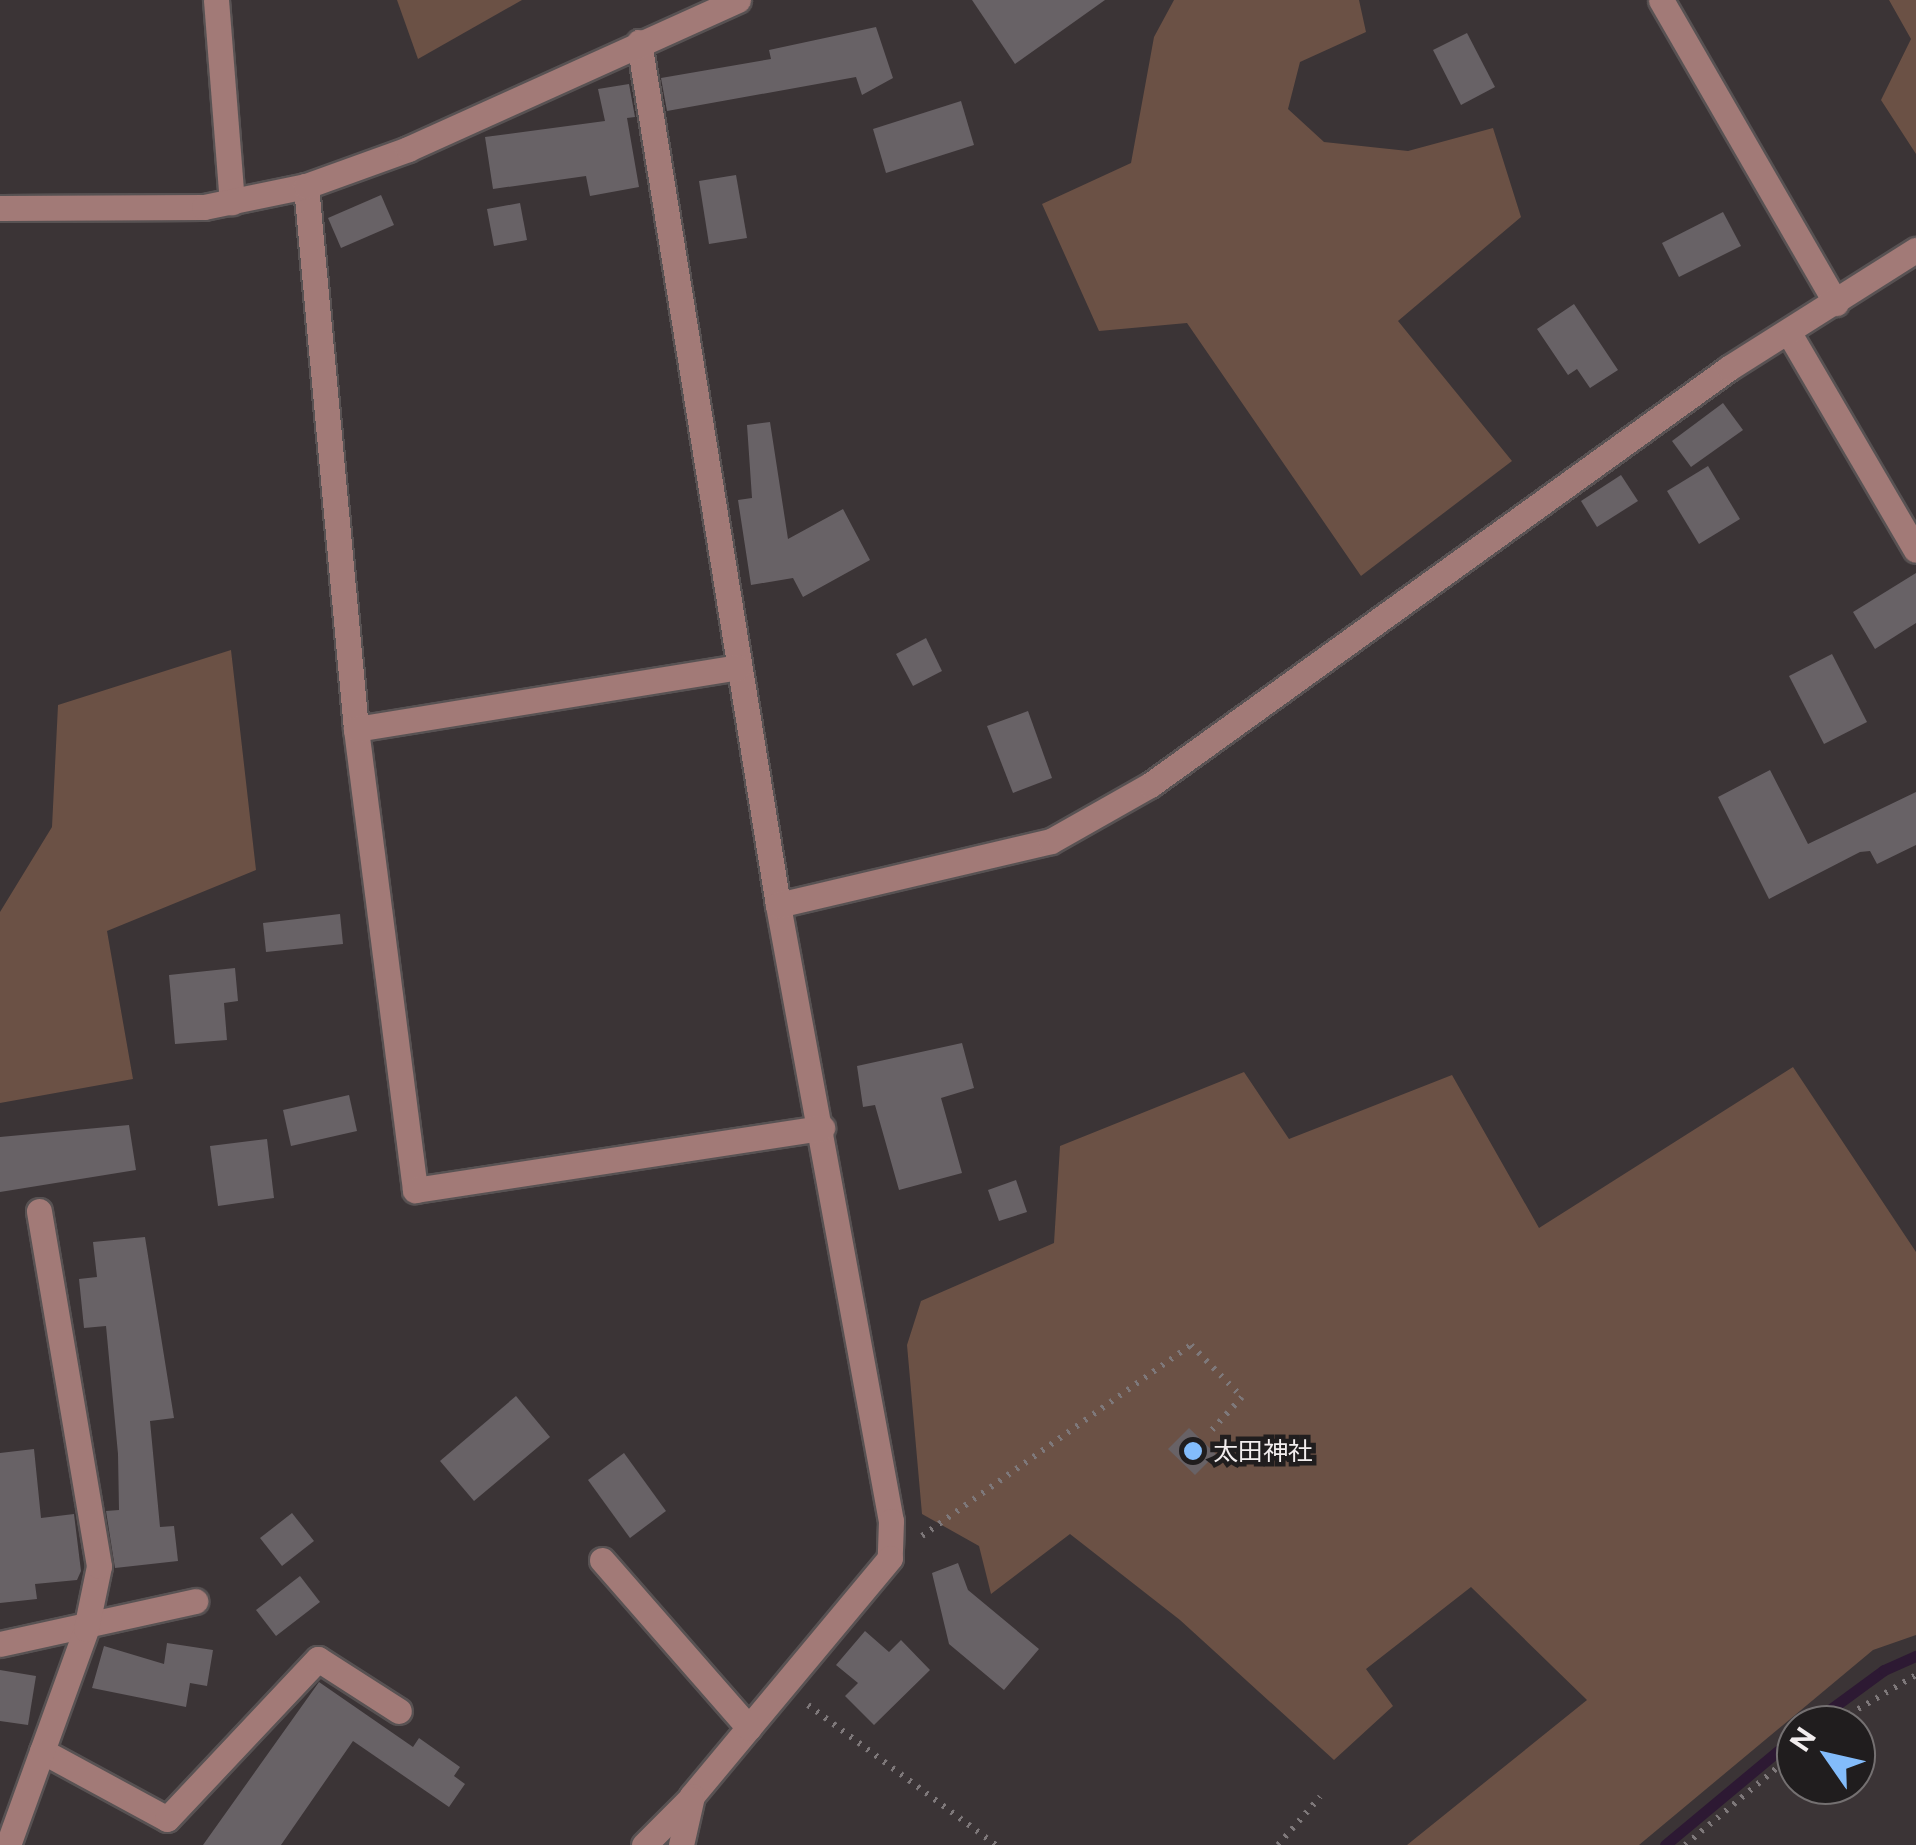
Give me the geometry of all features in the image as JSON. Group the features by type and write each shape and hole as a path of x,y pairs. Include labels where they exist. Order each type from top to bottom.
{"street":[{"path":"216,0 232,202"},
{"path":"0,208 232,202 306,186 408,149 738,0"},
{"path":"1662,0 1836,303"},
{"path":"640,42 778,905 822,1128 891,1521 890,1558 692,1796 644,1845"},
{"path":"306,186 356,729 415,1190 822,1128"},
{"path":"778,905 1051,841 1150,786 1729,368 1916,250"},
{"path":"1789,333 1916,550"},
{"path":"356,729 738,667"},
{"path":"8,1845 86,1628 99,1566 39,1212"},
{"path":"602,1560 749,1728"},
{"path":"0,1644 195,1601"},
{"path":"42,1752 166,1819 318,1659 399,1712"},
{"path":"681,1845 692,1796"}],"path":[{"path":"890,1558 1191,1345 1242,1397 1211,1430"},
{"path":"1864,1705 1916,1675"},
{"path":"784,1687 996,1845"},
{"path":"1684,1845 1776,1769"},
{"path":"1278,1845 1320,1797"}],"shaded area":[{"path":"397,0 522,0 418,59"},
{"path":"1174,0 1359,0 1366,32 1300,62 1288,109 1324,142 1408,151 1493,128 1521,217 1398,321 1512,461 1361,576 1187,323 1099,331 1042,204 1131,163 1154,37"},
{"path":"1889,0 1916,0 1916,154 1881,100 1911,39"},
{"path":"231,650 256,870 107,931 133,1079 0,1103 0,912 52,827 58,705"},
{"path":"1793,1067 1916,1252 1916,1635 1873,1650 1807,1705 1776,1705 1776,1731 1639,1845 1407,1845 1587,1700 1471,1587 1366,1669 1393,1706 1334,1760 1180,1620 1070,1534 991,1594 979,1546 922,1514 907,1345 921,1301 1054,1243 1060,1146 1244,1072 1289,1139 1452,1075 1539,1228"}],"building":[{"path":"972,0 1105,0 1015,64"},
{"path":"876,27 893,78 862,95 856,77 667,111 661,78 771,59 769,50"},
{"path":"1467,33 1495,87 1461,105 1433,50"},
{"path":"629,84 635,117 627,118 639,187 590,196 586,176 493,189 485,137 605,121 598,89"},
{"path":"961,101 974,145 886,173 873,129"},
{"path":"736,175 747,238 709,244 699,181"},
{"path":"381,195 394,225 341,248 328,218"},
{"path":"520,203 527,240 494,246 487,209"},
{"path":"1723,212 1741,246 1679,277 1662,243"},
{"path":"1574,304 1618,370 1590,388 1577,369 1568,375 1537,329"},
{"path":"1723,403 1743,430 1691,467 1672,441"},
{"path":"770,422 788,539 843,509 870,560 803,597 793,578 751,585 738,500 752,498 747,425"},
{"path":"1708,466 1740,519 1699,544 1667,491"},
{"path":"1621,475 1638,501 1597,527 1581,501"},
{"path":"1916,573 1916,623 1875,649 1853,612"},
{"path":"926,638 942,671 913,686 896,654"},
{"path":"1832,654 1867,722 1824,744 1789,676"},
{"path":"1028,711 1052,778 1013,793 987,726"},
{"path":"1770,770 1808,844 1916,792 1916,845 1877,864 1870,851 1860,852 1769,899 1718,797"},
{"path":"340,914 343,944 266,952 263,923"},
{"path":"235,968 238,1001 224,1003 227,1040 175,1044 169,975"},
{"path":"962,1043 974,1088 941,1098 962,1173 899,1190 875,1105 863,1107 857,1066"},
{"path":"349,1095 357,1131 291,1146 283,1110"},
{"path":"129,1125 136,1170 0,1192 0,1137"},
{"path":"267,1139 274,1198 218,1206 210,1146"},
{"path":"1016,1180 1027,1212 999,1221 988,1190"},
{"path":"145,1237 174,1418 150,1421 160,1527 174,1526 178,1561 115,1568 106,1511 119,1510 118,1454 106,1326 84,1328 79,1279 97,1277 93,1242"},
{"path":"516,1396 550,1437 474,1501 440,1461"},
{"path":"1189,1428 1216,1454 1195,1475 1168,1449"},
{"path":"34,1449 41,1518 74,1514 81,1571 77,1580 35,1584 37,1599 0,1603 0,1453"},
{"path":"624,1453 666,1511 630,1538 588,1480"},
{"path":"292,1513 314,1541 282,1566 260,1538"},
{"path":"958,1563 968,1590 1039,1649 1004,1690 949,1644 932,1573"},
{"path":"300,1576 320,1602 276,1636 256,1610"},
{"path":"865,1631 889,1652 901,1640 930,1670 874,1725 845,1696 858,1683 836,1665"},
{"path":"167,1643 213,1650 207,1686 190,1683 186,1707 92,1688 104,1646 164,1664"},
{"path":"0,1670 36,1676 28,1725 0,1721"},
{"path":"319,1682 413,1747 419,1738 460,1767 454,1776 465,1784 449,1807 353,1741 281,1845 203,1845"}],"waterway":[{"path":"1836,1705 1884,1670 1916,1656"},
{"path":"1665,1845 1776,1753"}],"place":[{"name":"太田神社","path":"1193,1451"}]}
